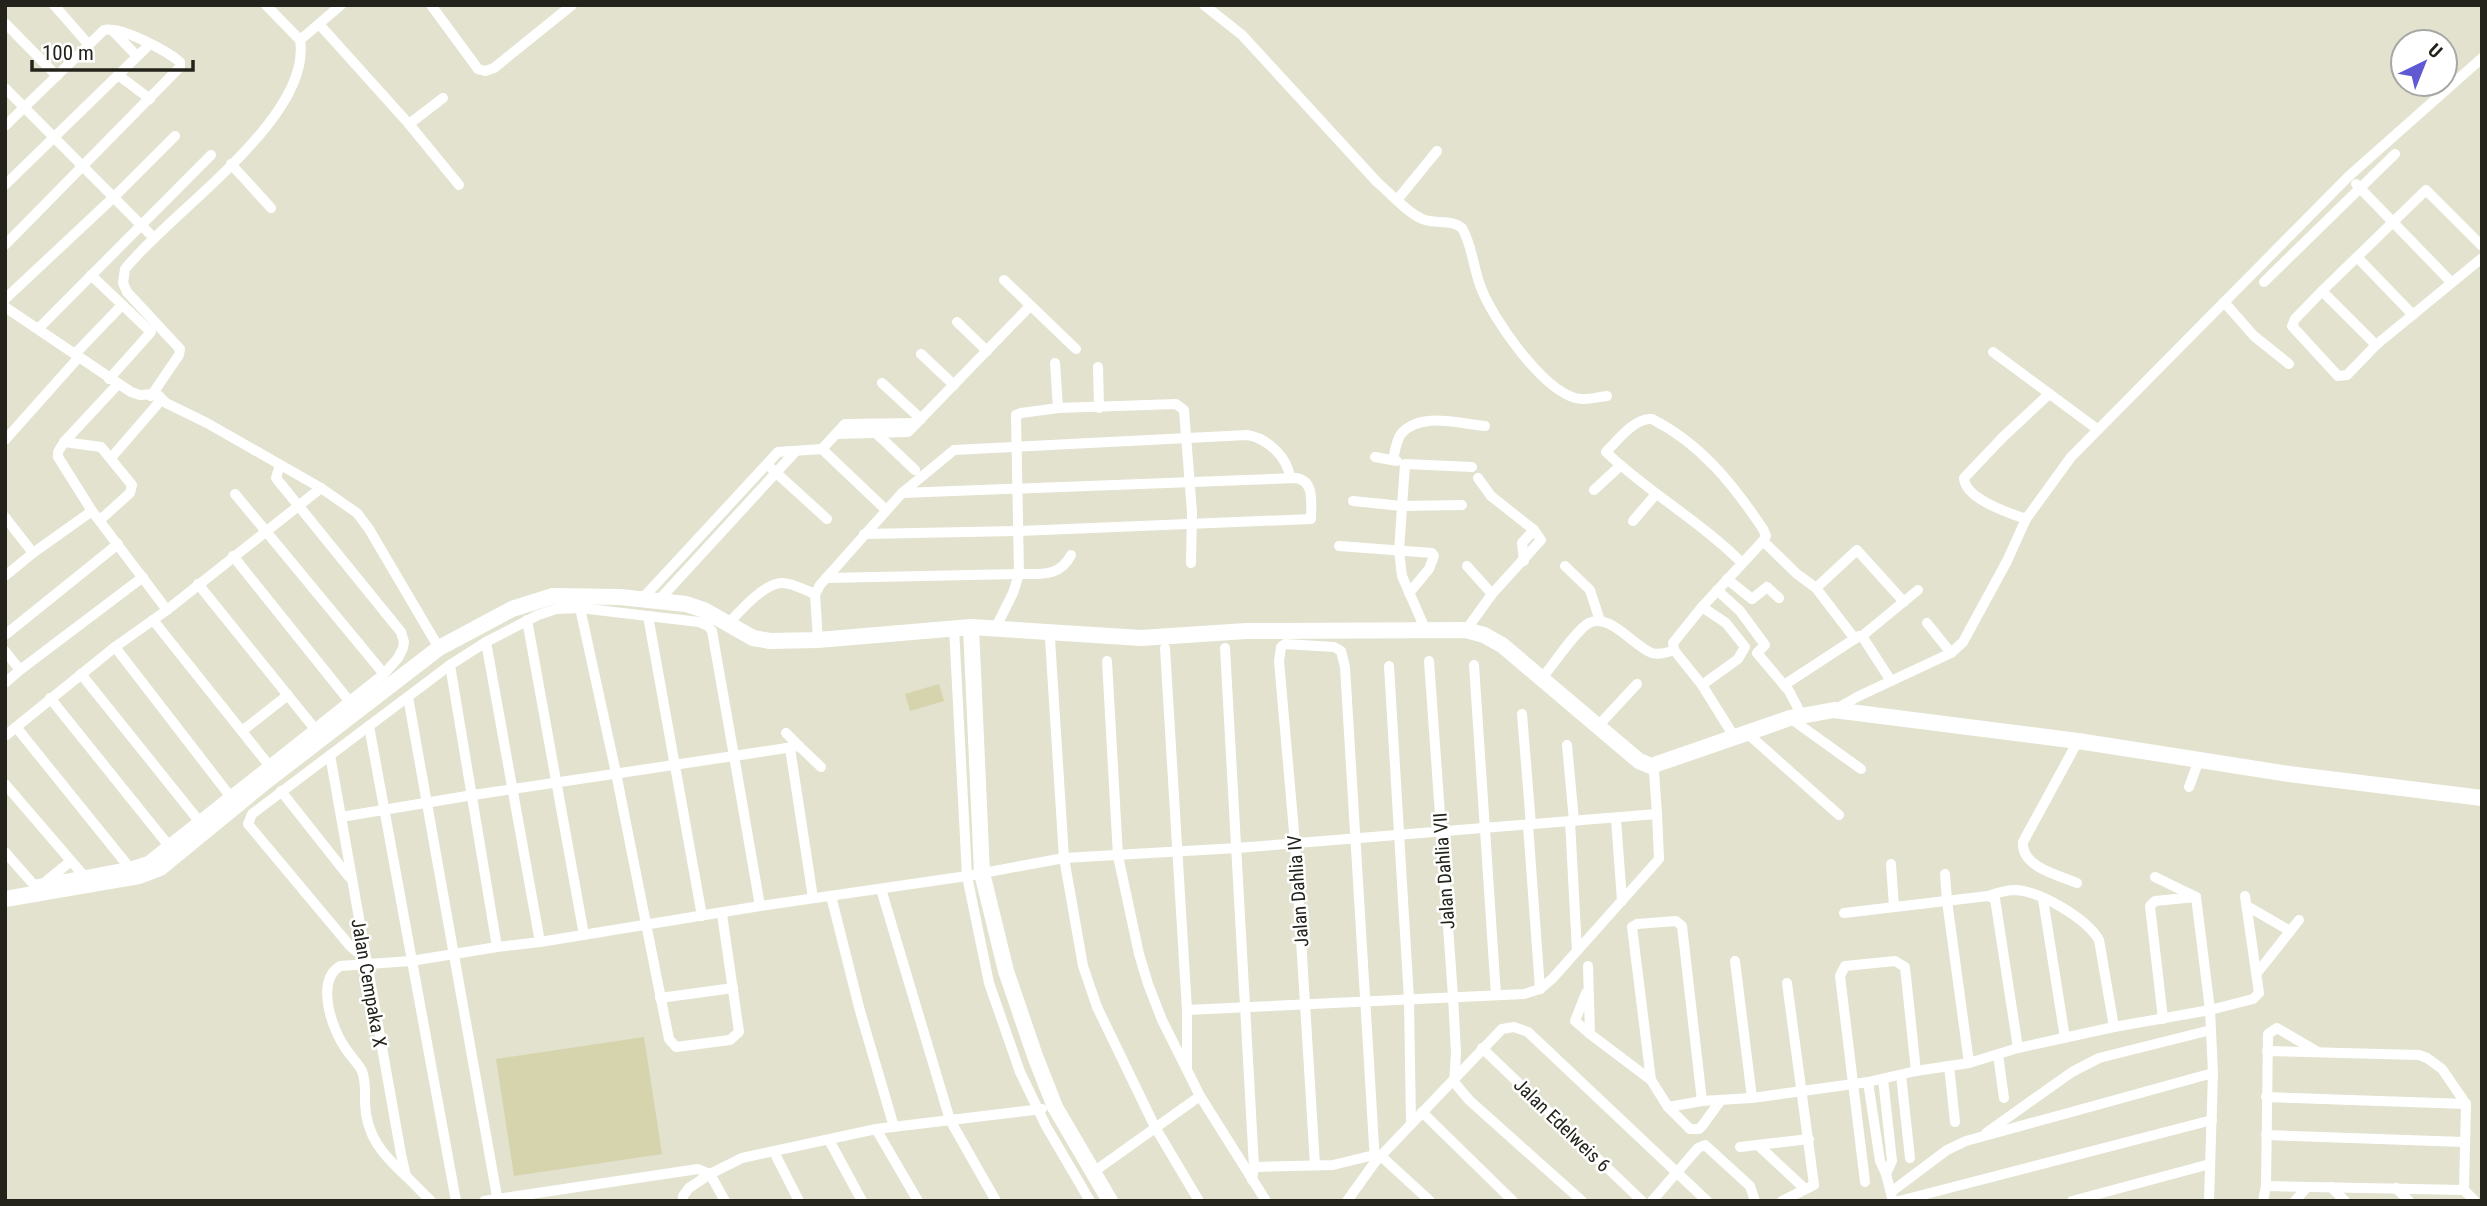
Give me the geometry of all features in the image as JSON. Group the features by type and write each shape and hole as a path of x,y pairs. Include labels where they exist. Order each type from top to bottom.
{"street":[{"path":"54,5 89,45"},
{"path":"111,458 156,398 180,352 178,345 127,292 122,276 125,269 261,133 281,107 299,68 302,57 300,40 266,5"},
{"path":"300,40 341,5"},
{"path":"431,5 478,69 485,71 494,68 572,5"},
{"path":"1204,5 1242,35 1377,181 1398,200 1423,220 1455,223 1462,228 1479,284 1495,317 1513,342 1550,383 1584,400 1607,396"},
{"path":"6,24 57,76"},
{"path":"318,24 409,124 459,185"},
{"path":"110,28 137,56"},
{"path":"5,126 104,30 110,28 150,44 177,59 180,67 5,246"},
{"path":"5,186 150,44"},
{"path":"1653,772 1796,717 1834,710 1951,653 1972,629 2026,519 2071,457 2349,176 2482,58"},
{"path":"118,75 150,99"},
{"path":"5,88 154,238"},
{"path":"409,124 443,98"},
{"path":"5,299 175,136"},
{"path":"1398,200 1437,151"},
{"path":"2264,282 2395,154"},
{"path":"39,328 211,155"},
{"path":"231,164 271,208"},
{"path":"2349,176 2451,282"},
{"path":"2482,246 2426,190 2295,318 2292,326 2338,376 2347,375 2376,345 2482,258"},
{"path":"2358,258 2413,315"},
{"path":"91,275 151,332"},
{"path":"1004,280 1076,349"},
{"path":"2322,291 2376,345"},
{"path":"2224,302 2254,336 2289,364"},
{"path":"5,440 122,305"},
{"path":"836,434 908,432 1030,306"},
{"path":"5,307 131,392 156,398 321,488 348,506 363,520 439,648"},
{"path":"152,318 155,326 151,332 64,442 58,457 96,516 167,610"},
{"path":"957,322 987,351"},
{"path":"1993,352 2097,429"},
{"path":"921,354 954,385"},
{"path":"1055,363 1058,408"},
{"path":"1098,368 1099,408"},
{"path":"882,383 919,421"},
{"path":"2026,519 1997,508 1968,490 1964,478 2048,395"},
{"path":"995,629 1019,574 1016,414 1058,408 1179,404 1184,410 1187,440 1192,524 1191,564"},
{"path":"1742,563 1717,539 1605,452 1642,420 1657,421 1692,444 1727,478 1763,529 1766,536 1763,541 1675,639 1674,650 1741,736 1839,816"},
{"path":"650,600 778,452 822,449 845,424 919,421"},
{"path":"1393,460 1401,434 1419,422 1485,426"},
{"path":"876,433 915,470"},
{"path":"818,640 815,594 826,578 902,493 954,450 1247,435 1257,436 1279,454 1289,470 1290,478"},
{"path":"5,576 33,553 96,516 132,489 111,458 98,445 64,442"},
{"path":"822,449 882,506"},
{"path":"650,600 796,451"},
{"path":"1375,457 1405,464 1472,467"},
{"path":"767,464 827,519"},
{"path":"1405,464 1399,551 1402,576 1426,632"},
{"path":"5,899 67,884 84,876 156,863 169,846 268,764 295,752 315,729 384,674 398,658 404,642 401,632 276,478 280,465"},
{"path":"1594,490 1620,466"},
{"path":"864,534 1019,531 1311,519 1308,484 1302,479 1290,478 902,493"},
{"path":"1466,631 1492,594 1541,542 1534,530 1491,496 1478,478"},
{"path":"5,736 50,698 167,610 321,488"},
{"path":"235,494 384,674"},
{"path":"1633,521 1656,494"},
{"path":"1353,501 1402,506 1462,505"},
{"path":"5,517 33,553"},
{"path":"1763,541 1816,588 1891,681"},
{"path":"5,635 118,544"},
{"path":"1339,546 1430,552 1434,556 1429,569 1409,593"},
{"path":"1816,588 1857,550 1904,602"},
{"path":"826,578 1050,574 1066,565 1071,555"},
{"path":"233,556 350,702"},
{"path":"1466,566 1492,594"},
{"path":"1565,566 1590,590 1600,621"},
{"path":"5,683 143,577"},
{"path":"1727,579 1752,599"},
{"path":"728,624 745,604 775,585 781,583 815,594"},
{"path":"198,584 315,729"},
{"path":"1740,611 1767,587 1779,598"},
{"path":"1717,590 1740,611 1765,645 1757,653 1784,685 1796,717 1861,769"},
{"path":"1784,685 1858,638 1919,590"},
{"path":"5,852 34,885 139,876 295,752 439,648 512,609 553,596 650,600 696,606 753,638 770,641 818,640 971,627 1141,638 1246,631 1466,631 1484,635 1502,645 1653,772 1659,859 1540,989 1524,994 1187,1010"},
{"path":"1702,607 1726,623 1745,647 1738,659 1702,685"},
{"path":"580,608 669,1039 678,1047 730,1040 739,1032 722,914"},
{"path":"365,960 350,946 248,824 251,814 450,665 527,620 556,609 580,608 699,622 712,631 760,906"},
{"path":"648,616 702,916"},
{"path":"153,620 268,764"},
{"path":"527,620 584,935"},
{"path":"1542,678 1582,629 1591,622 1600,621 1614,627 1653,653 1665,654 1674,650"},
{"path":"1927,622 1951,653"},
{"path":"971,627 975,875 1034,1056 1055,1107 1110,1201"},
{"path":"954,628 975,875 989,983 1020,1072 1038,1110 1090,1201"},
{"path":"1050,639 1064,858 1083,966 1097,1007 1155,1127 1199,1201"},
{"path":"486,642 540,942"},
{"name":"Jalan Dahlia IV","path":"1315,1165 1280,652 1285,643 1338,649 1345,667 1354,837"},
{"path":"115,647 230,796"},
{"path":"1165,648 1187,1010 1187,1072"},
{"path":"1225,648 1246,1008 1254,1167 1252,1180"},
{"path":"5,651 20,670"},
{"path":"1107,661 1118,856 1139,954 1148,984 1187,1072 1266,1201"},
{"name":"Jalan Dahlia VII","path":"1429,661 1453,996 1456,1053 1454,1082"},
{"path":"450,665 497,947"},
{"path":"1474,665 1496,995"},
{"path":"1389,666 1409,1000 1411,1124"},
{"path":"81,674 199,821"},
{"path":"1598,726 1637,684"},
{"path":"242,731 288,695"},
{"path":"408,697 497,1199"},
{"path":"50,698 169,846"},
{"path":"1834,710 2078,741 2289,774 2482,797"},
{"path":"1522,714 1540,989"},
{"path":"369,726 456,1201"},
{"path":"16,727 129,867"},
{"path":"786,733 794,747 813,898"},
{"path":"2077,883 2031,862 2022,849 2023,842 2078,741"},
{"path":"1567,745 1577,951"},
{"path":"341,817 794,747 821,767"},
{"name":"Jalan Cempaka X","path":"330,755 386,1083 406,1176"},
{"path":"2189,787 2199,760"},
{"path":"5,784 84,876"},
{"path":"281,791 351,879"},
{"path":"430,1201 379,1149 366,1122 363,1073 337,1034 327,995 328,979 334,969 340,966 365,960 411,961 540,942 975,875 1064,858 1237,848 1657,814"},
{"path":"1616,819 1622,901"},
{"path":"1354,837 1377,1158 1430,1201"},
{"path":"41,884 71,861"},
{"path":"1891,864 1894,907"},
{"path":"1945,874 1969,1063"},
{"path":"2155,877 2196,897"},
{"path":"881,889 950,1120 996,1201"},
{"path":"1844,913 1947,901 2002,891 2017,890 2043,899 2082,921 2099,940 2115,1027"},
{"path":"1988,895 1997,902 2018,1048"},
{"path":"831,896 860,1011 894,1127"},
{"path":"2196,897 2210,1010 2213,1073 2210,1201"},
{"path":"2163,1019 2149,909 2155,901 2196,897"},
{"path":"2043,899 2065,1038"},
{"path":"1668,1107 1868,1082 1969,1063 2018,1048 2210,1010 2256,997 2259,993 2257,973 2246,901 2290,931"},
{"path":"2257,973 2299,920"},
{"path":"1651,1080 1632,927 1637,924 1676,921 1682,926 1702,1101"},
{"path":"1735,961 1752,1098"},
{"path":"1865,1182 1840,976 1845,966 1895,961 1905,967 1916,1071"},
{"path":"1588,966 1588,988 1575,1021 1651,1080 1668,1107 1687,1128 1694,1130 1702,1126 1721,1100"},
{"path":"1782,1201 1814,1185 1787,983"},
{"path":"660,998 733,988"},
{"path":"1346,1201 1377,1158 1454,1082 1482,1048 1502,1029 1514,1027 1528,1032 1707,1201"},
{"path":"2263,1201 2266,1186 2268,1034 2277,1028 2320,1053"},
{"path":"1981,1137 2072,1072 2099,1058 2211,1030"},
{"name":"Jalan Edelweis 6","path":"1482,1048 1642,1201"},
{"path":"2267,1051 2419,1055 2427,1058 2442,1069 2466,1104 2464,1190"},
{"path":"1998,1055 2004,1098"},
{"path":"1949,1066 1955,1122"},
{"path":"1868,1082 1880,1161 1891,1196 1947,1150 1981,1137 2213,1073"},
{"path":"1901,1074 1910,1158"},
{"path":"1883,1079 1892,1161 1886,1174"},
{"path":"1454,1082 1469,1100 1582,1201"},
{"path":"1092,1172 1200,1096"},
{"path":"2266,1097 2466,1104"},
{"path":"683,1201 687,1190 710,1174 742,1158 877,1129 1055,1107"},
{"path":"1422,1112 1513,1201"},
{"path":"1899,1201 2212,1121"},
{"path":"1875,1130 1889,1128"},
{"path":"877,1129 918,1201"},
{"path":"2266,1135 2464,1142"},
{"path":"1740,1147 1809,1139"},
{"path":"829,1140 862,1201"},
{"path":"1652,1201 1698,1148 1704,1145 1751,1186 1755,1201"},
{"path":"1759,1146 1805,1189"},
{"path":"774,1152 799,1201"},
{"path":"1254,1167 1334,1165 1377,1158"},
{"path":"2072,1201 2210,1164"},
{"path":"484,1201 626,1181 687,1169 698,1169 710,1174 725,1201"},
{"path":"2266,1186 2464,1190 2475,1201"},
{"path":"2295,1201 2307,1187"},
{"path":"2331,1187 2345,1201"},
{"path":"2396,1188 2409,1201"}],"green space":[{"path":"939,684 944,701 910,711 905,694"},
{"path":"644,1037 662,1154 514,1176 496,1059"}]}
